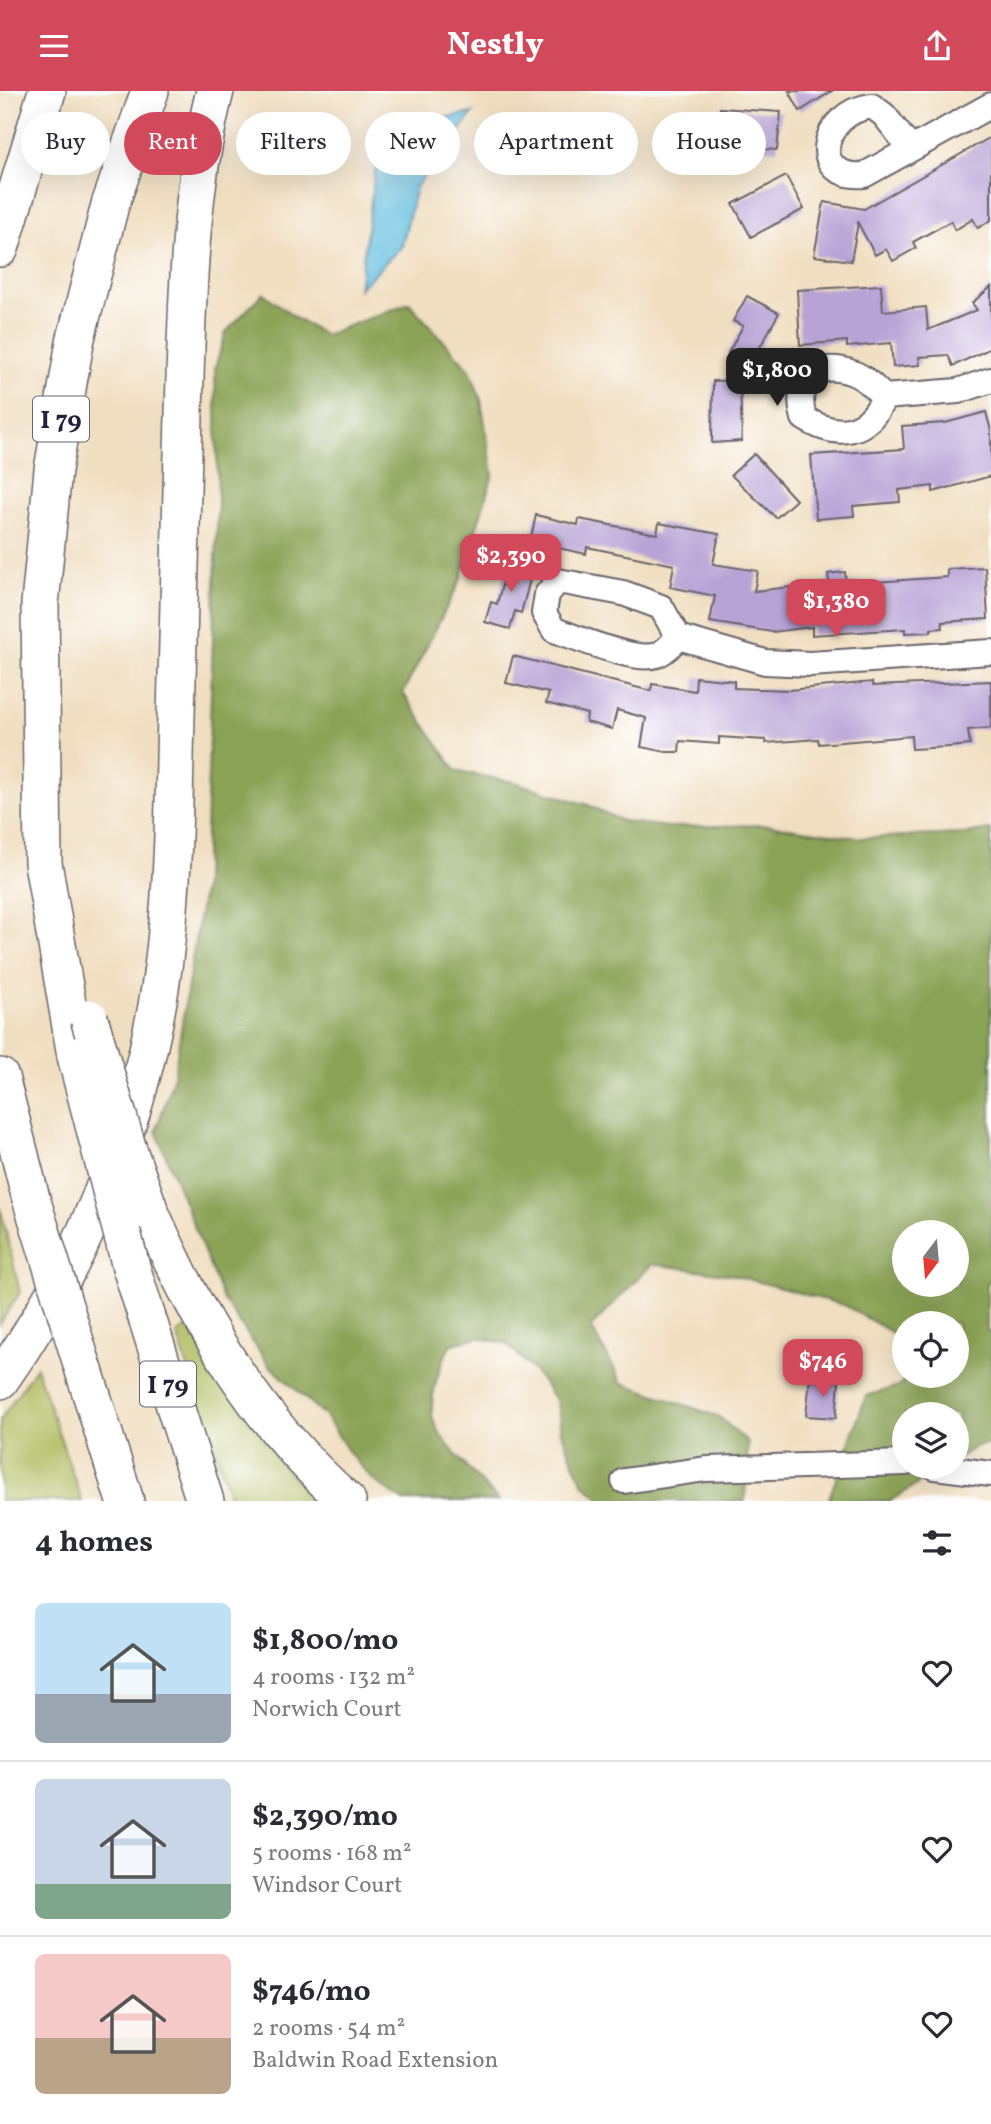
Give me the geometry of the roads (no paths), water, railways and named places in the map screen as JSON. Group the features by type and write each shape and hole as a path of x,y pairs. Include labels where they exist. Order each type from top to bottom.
{"highway":[{"path":"0,247 47,91"},
{"name":"I 79","path":"150,91 110,205 78,329 63,405 40,604 43,863 76,1056 131,1267 205,1501"},
{"path":"0,1380 55,1292 96,1208 128,1122 159,993 166,945 172,847 188,266 201,155 215,91"},
{"path":"41,758 69,928 89,1018 120,1124 150,1212 191,1302 234,1374 285,1439 347,1501"},
{"path":"0,1077 30,1195 125,1501"}],"street":[{"path":"910,148 991,105"},
{"path":"884,397 958,391 991,380"},
{"path":"678,637 669,647 654,656 631,654 554,631 544,613 547,594 558,581 623,593 662,607 678,637 765,662 810,664 991,652"},
{"path":"624,1481 706,1469 846,1462 892,1463"},
{"path":"969,1471 991,1474"}],"water":[{"path":"473,113 460,130 460,115"},
{"path":"375,175 425,175 416,187 402,246 359,289"}]}
